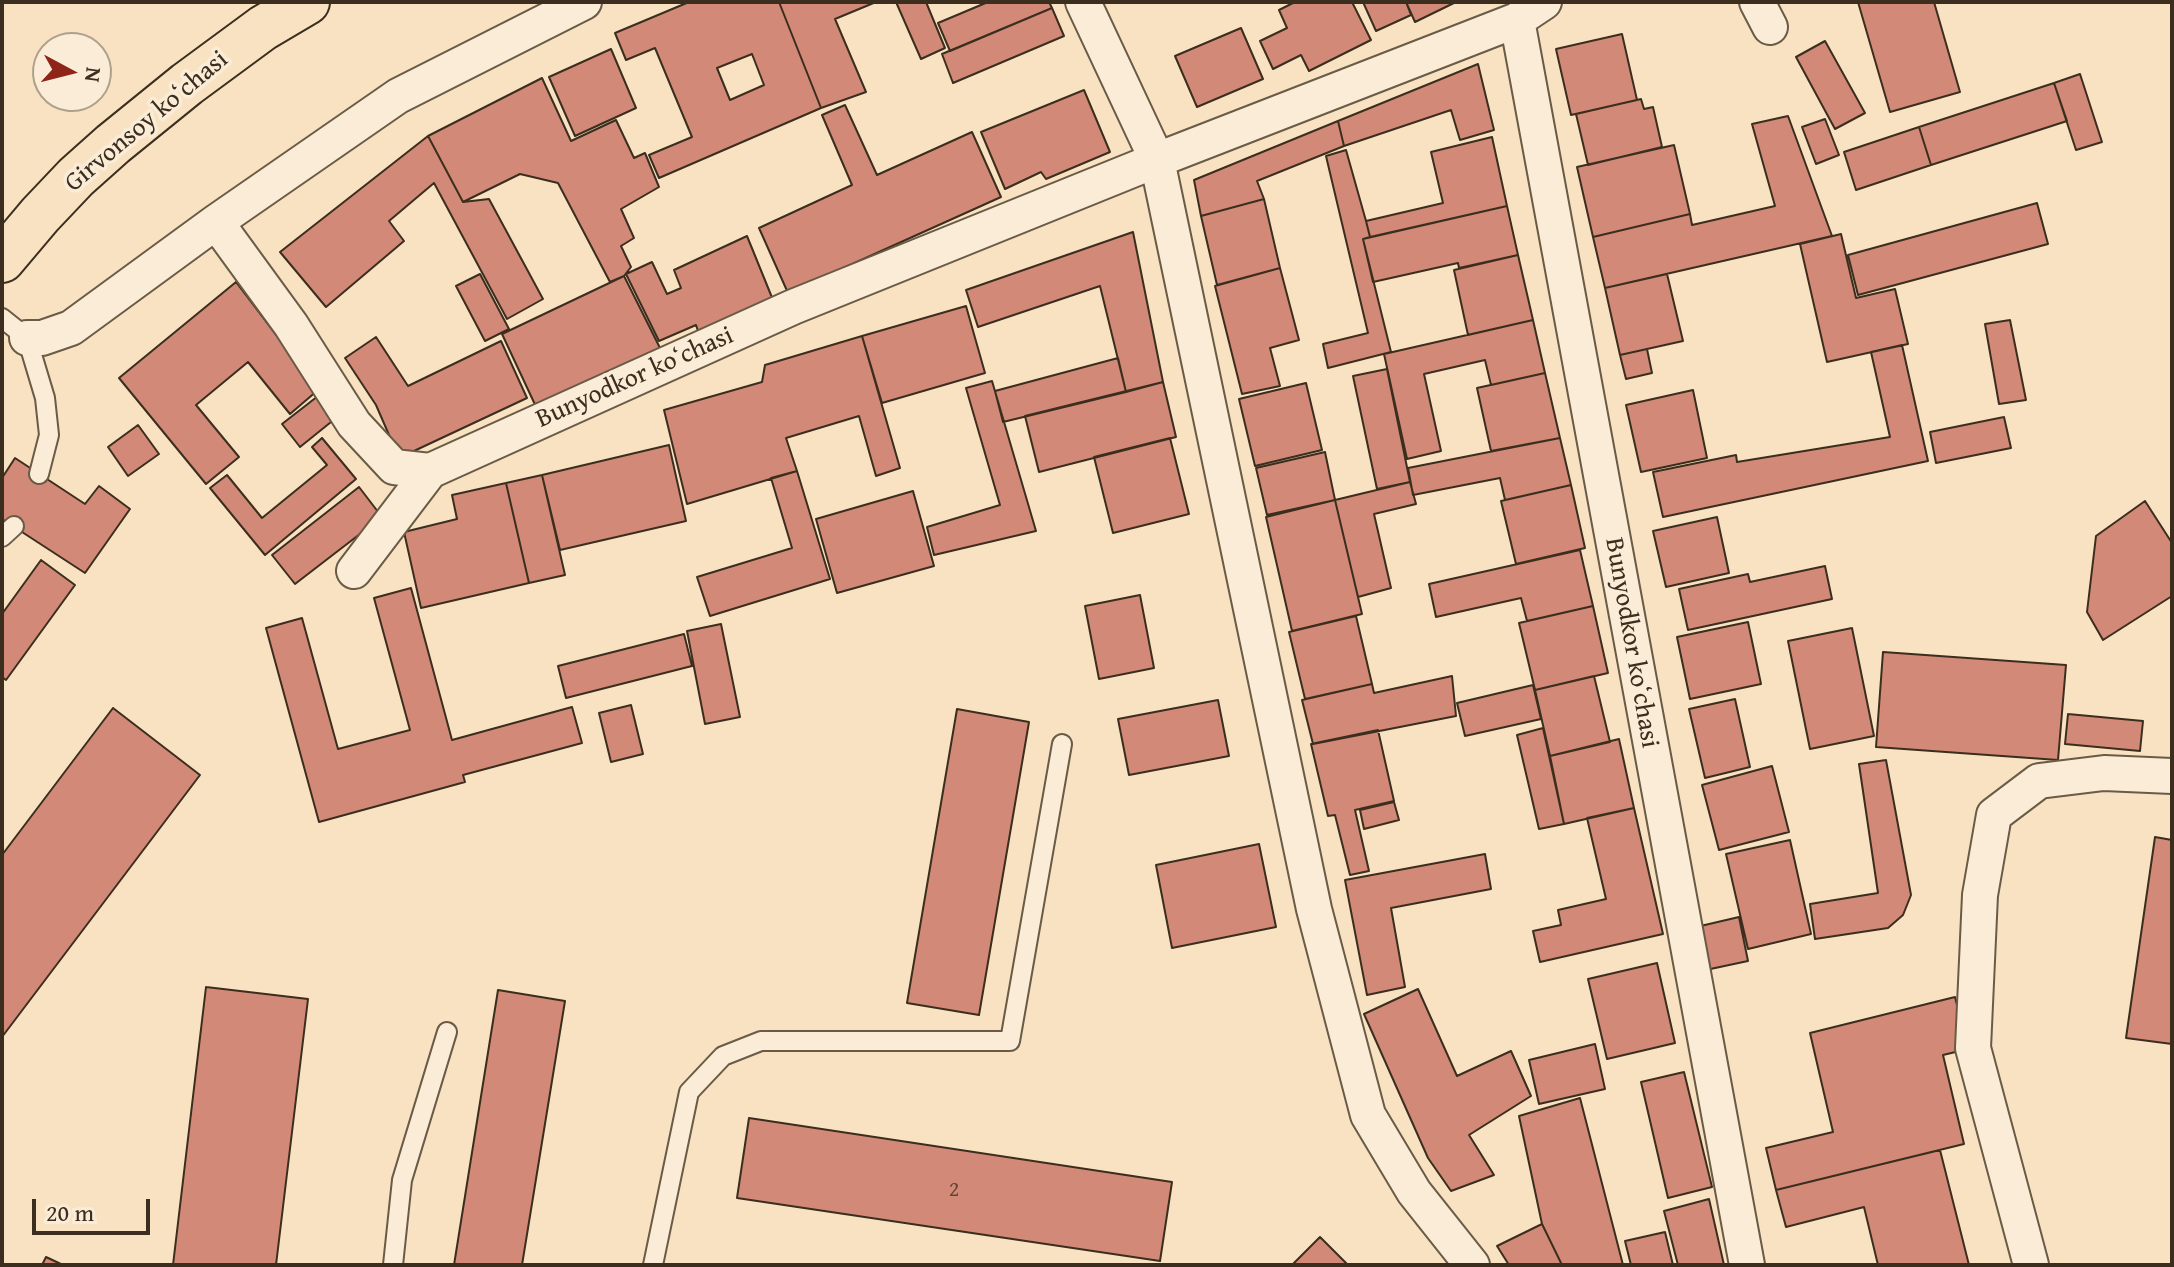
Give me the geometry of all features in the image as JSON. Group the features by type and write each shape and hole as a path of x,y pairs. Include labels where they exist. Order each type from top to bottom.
{"main road":[{"name":"Girvonsoy koʻchasi","path":"2,260 76,177 113,144 263,28 307,2"}],"street":[{"path":"15,328 42,338 71,328 216,222 398,96 584,2"},
{"path":"1083,2 1157,160 1314,909 1368,1115 1414,1192 1472,1265"},
{"name":"Bunyodkor koʻchasi","path":"430,471 793,307 1531,11 1747,1265"},
{"path":"216,222 291,325 354,424 394,467 430,471"},
{"path":"354,571 430,471"},
{"path":"2031,1265 1973,1048 1980,895 1994,815 2039,781 2104,773 2172,776"}],"lane":[{"path":"15,328 45,398 49,435 39,474"},
{"path":"654,1265 689,1092 723,1056 761,1041 1010,1041 1062,744"},
{"path":"393,1265 402,1180 447,1032"}],"building":[{"path":"689,2 779,2 821,108 659,178 649,155 692,137 655,48 626,60 615,33","holes":["752,54 764,85 730,100 717,68"]},
{"path":"779,2 876,2 835,19 866,92 821,108"},
{"path":"896,2 926,2 945,48 921,59"},
{"path":"988,2 1049,2 1052,8 950,51 938,23"},
{"path":"1295,2 1352,2 1371,40 1309,71 1301,55 1273,69 1260,41 1287,28 1279,10"},
{"path":"1363,2 1406,2 1411,15 1376,31"},
{"path":"1406,2 1456,2 1415,22"},
{"path":"1858,2 1934,2 1960,92 1890,112"},
{"path":"1052,8 1064,36 953,83 942,54"},
{"path":"1241,28 1263,79 1197,107 1175,56"},
{"path":"1622,34 1637,100 1571,115 1556,49"},
{"path":"1825,41 1865,113 1835,129 1796,57"},
{"path":"611,49 636,108 575,136 549,77"},
{"path":"1478,64 1494,130 1460,140 1451,110 1344,146 1338,121"},
{"path":"2080,74 2102,142 2076,150 2054,83"},
{"path":"542,78 571,141 616,120 634,158 645,153 659,187 621,209 634,238 621,246 631,267 624,276 610,282 558,183 520,174 463,202 428,136"},
{"path":"2054,83 2067,121 1931,165 1919,127"},
{"path":"1084,90 1110,152 1046,179 1041,172 1005,189 981,132"},
{"path":"1641,99 1644,109 1653,107 1662,147 1588,165 1576,114"},
{"path":"845,105 877,175 972,132 1001,197 788,293 759,228 852,185 822,115"},
{"path":"1788,116 1832,236 1605,288 1593,237 1690,214 1692,225 1775,206 1752,124"},
{"path":"1825,119 1839,155 1816,164 1802,127"},
{"path":"1338,121 1344,146 1257,181 1264,199 1201,216 1194,180"},
{"path":"1919,127 1931,165 1856,190 1844,152"},
{"path":"428,136 463,202 489,199 543,299 507,319 434,183 389,221 404,241 326,307 280,252"},
{"path":"1492,137 1507,206 1370,237 1366,221 1443,203 1431,152"},
{"path":"1674,145 1690,214 1593,237 1577,167"},
{"path":"1346,150 1370,237 1363,239 1391,352 1328,368 1323,344 1368,333 1326,156"},
{"path":"1264,199 1280,268 1217,285 1201,216"},
{"path":"2037,203 2048,244 1858,295 1848,255"},
{"path":"1507,206 1518,255 1459,268 1458,263 1373,282 1363,239"},
{"path":"1133,232 1163,382 1126,392 1100,286 978,327 966,290"},
{"path":"1841,234 1856,298 1895,289 1908,344 1827,362 1800,244"},
{"path":"747,236 773,300 698,331 696,325 659,341 626,274 652,262 667,294 681,288 674,270"},
{"path":"1518,255 1533,320 1468,335 1454,270"},
{"path":"1280,268 1299,340 1270,348 1280,386 1242,394 1215,286"},
{"path":"480,274 509,329 485,341 456,286"},
{"path":"1667,274 1683,341 1620,355 1605,288"},
{"path":"624,276 662,352 538,411 502,334"},
{"path":"236,282 318,390 290,414 248,362 196,405 239,457 206,484 119,378"},
{"path":"966,306 985,373 882,403 862,336"},
{"path":"1533,320 1545,373 1491,385 1485,360 1424,374 1441,451 1407,459 1384,354"},
{"path":"2010,320 2026,400 1999,404 1985,324"},
{"path":"862,336 900,468 876,476 859,416 786,438 797,471 687,504 664,410 762,382 765,365"},
{"path":"376,337 408,386 501,341 527,398 399,458 376,405 345,358"},
{"path":"1902,345 1928,461 1663,517 1653,472 1736,455 1737,462 1890,437 1871,352"},
{"path":"1647,349 1652,373 1626,379 1620,355"},
{"path":"1118,358 1126,392 1003,422 995,391"},
{"path":"1387,369 1410,482 1377,489 1353,376"},
{"path":"1545,373 1560,438 1491,451 1477,388"},
{"path":"992,381 1036,531 934,555 927,527 1000,505 966,388"},
{"path":"1163,382 1176,437 1039,472 1025,416"},
{"path":"1306,383 1322,450 1255,466 1239,399"},
{"path":"1693,390 1707,458 1641,472 1626,405"},
{"path":"318,396 336,418 300,447 282,424"},
{"path":"2004,417 2011,448 1936,463 1930,432"},
{"path":"138,425 159,454 128,476 108,447"},
{"path":"322,438 356,479 265,555 210,488 227,475 262,518 327,465 312,447"},
{"path":"1170,438 1189,514 1113,533 1094,457"},
{"path":"1560,438 1571,485 1505,500 1500,478 1413,495 1408,468"},
{"path":"669,445 686,521 560,550 542,475"},
{"path":"1325,452 1335,500 1267,515 1256,468"},
{"path":"15,458 85,504 99,486 130,509 85,573 2,519 2,478"},
{"path":"797,471 830,579 710,616 697,577 792,548 771,478"},
{"path":"542,475 565,575 529,583 506,483"},
{"path":"1410,482 1416,504 1374,514 1391,588 1358,597 1335,500"},
{"path":"506,483 529,583 421,608 404,532 457,519 452,495"},
{"path":"1571,485 1585,548 1516,564 1501,501"},
{"path":"359,487 382,517 295,584 272,555"},
{"path":"913,491 934,566 837,593 816,519"},
{"path":"1335,500 1362,614 1292,631 1266,517"},
{"path":"2145,501 2172,543 2172,596 2103,640 2087,612 2096,536"},
{"path":"1717,517 1729,573 1666,587 1653,531"},
{"path":"1580,550 1593,606 1527,621 1521,598 1436,617 1429,584"},
{"path":"41,560 75,585 6,680 2,677 2,614"},
{"path":"1825,566 1832,599 1688,630 1679,589 1748,574 1750,582"},
{"path":"411,588 452,740 572,707 582,743 463,775 465,782 319,822 266,628 302,618 338,749 410,730 374,598"},
{"path":"1140,595 1154,668 1099,679 1085,606"},
{"path":"1593,606 1608,673 1535,690 1519,623"},
{"path":"1356,616 1372,684 1305,699 1289,632"},
{"path":"1748,622 1761,684 1690,699 1677,637"},
{"path":"721,624 740,717 705,724 687,631"},
{"path":"1852,628 1874,736 1810,749 1788,641"},
{"path":"684,634 692,666 566,698 558,666"},
{"path":"1883,652 2066,665 2058,760 1876,747"},
{"path":"1452,676 1456,716 1313,744 1302,700 1372,684 1374,693"},
{"path":"1594,676 1610,742 1550,756 1535,690"},
{"path":"1533,685 1541,719 1465,736 1457,703"},
{"path":"1735,699 1750,767 1705,778 1689,709"},
{"path":"1218,700 1229,756 1129,775 1118,719"},
{"path":"631,705 643,754 611,762 599,713"},
{"path":"113,708 200,775 2,1037 2,855"},
{"path":"957,709 1029,722 979,1015 907,1003"},
{"path":"2068,714 2143,721 2140,751 2065,744"},
{"path":"1543,728 1564,824 1539,829 1517,735"},
{"path":"1378,730 1394,801 1355,810 1369,871 1350,875 1335,815 1328,816 1311,744"},
{"path":"1619,739 1634,808 1564,824 1550,756"},
{"path":"1886,760 1911,895 1903,915 1888,928 1815,939 1810,904 1878,893 1859,764"},
{"path":"1772,766 1789,832 1719,850 1702,785"},
{"path":"1394,802 1399,820 1364,829 1360,810"},
{"path":"1634,808 1663,934 1540,962 1533,931 1561,925 1558,910 1606,899 1587,818"},
{"path":"2155,837 2172,840 2172,1044 2126,1038"},
{"path":"1790,840 1811,934 1748,949 1726,854"},
{"path":"1259,844 1276,927 1172,948 1156,865"},
{"path":"1485,854 1491,889 1391,908 1405,987 1367,995 1345,880"},
{"path":"1739,917 1748,961 1701,971 1692,928"},
{"path":"1657,963 1675,1043 1607,1059 1588,979"},
{"path":"206,987 308,999 276,1265 173,1265"},
{"path":"1418,989 1457,1076 1511,1051 1531,1096 1469,1135 1494,1175 1451,1191 1428,1158 1364,1014"},
{"path":"498,990 565,1001 522,1265 454,1265"},
{"path":"1955,997 1968,1049 1943,1055 1964,1144 1776,1190 1766,1148 1833,1132 1810,1033"},
{"path":"1595,1044 1605,1089 1539,1104 1529,1060"},
{"path":"1684,1072 1712,1187 1668,1198 1641,1082"},
{"path":"1580,1098 1623,1265 1562,1265 1542,1224 1519,1116"},
{"path":"749,1118 1172,1182 1160,1261 737,1198"},
{"path":"1940,1150 1969,1265 1878,1265 1864,1207 1786,1227 1776,1190"},
{"path":"1709,1199 1724,1265 1678,1265 1664,1211"},
{"path":"1542,1224 1562,1265 1509,1265 1497,1246"},
{"path":"1665,1232 1673,1265 1631,1265 1625,1241"},
{"path":"1320,1237 1348,1265 1292,1265"},
{"path":"46,1257 63,1265 42,1265"}]}
